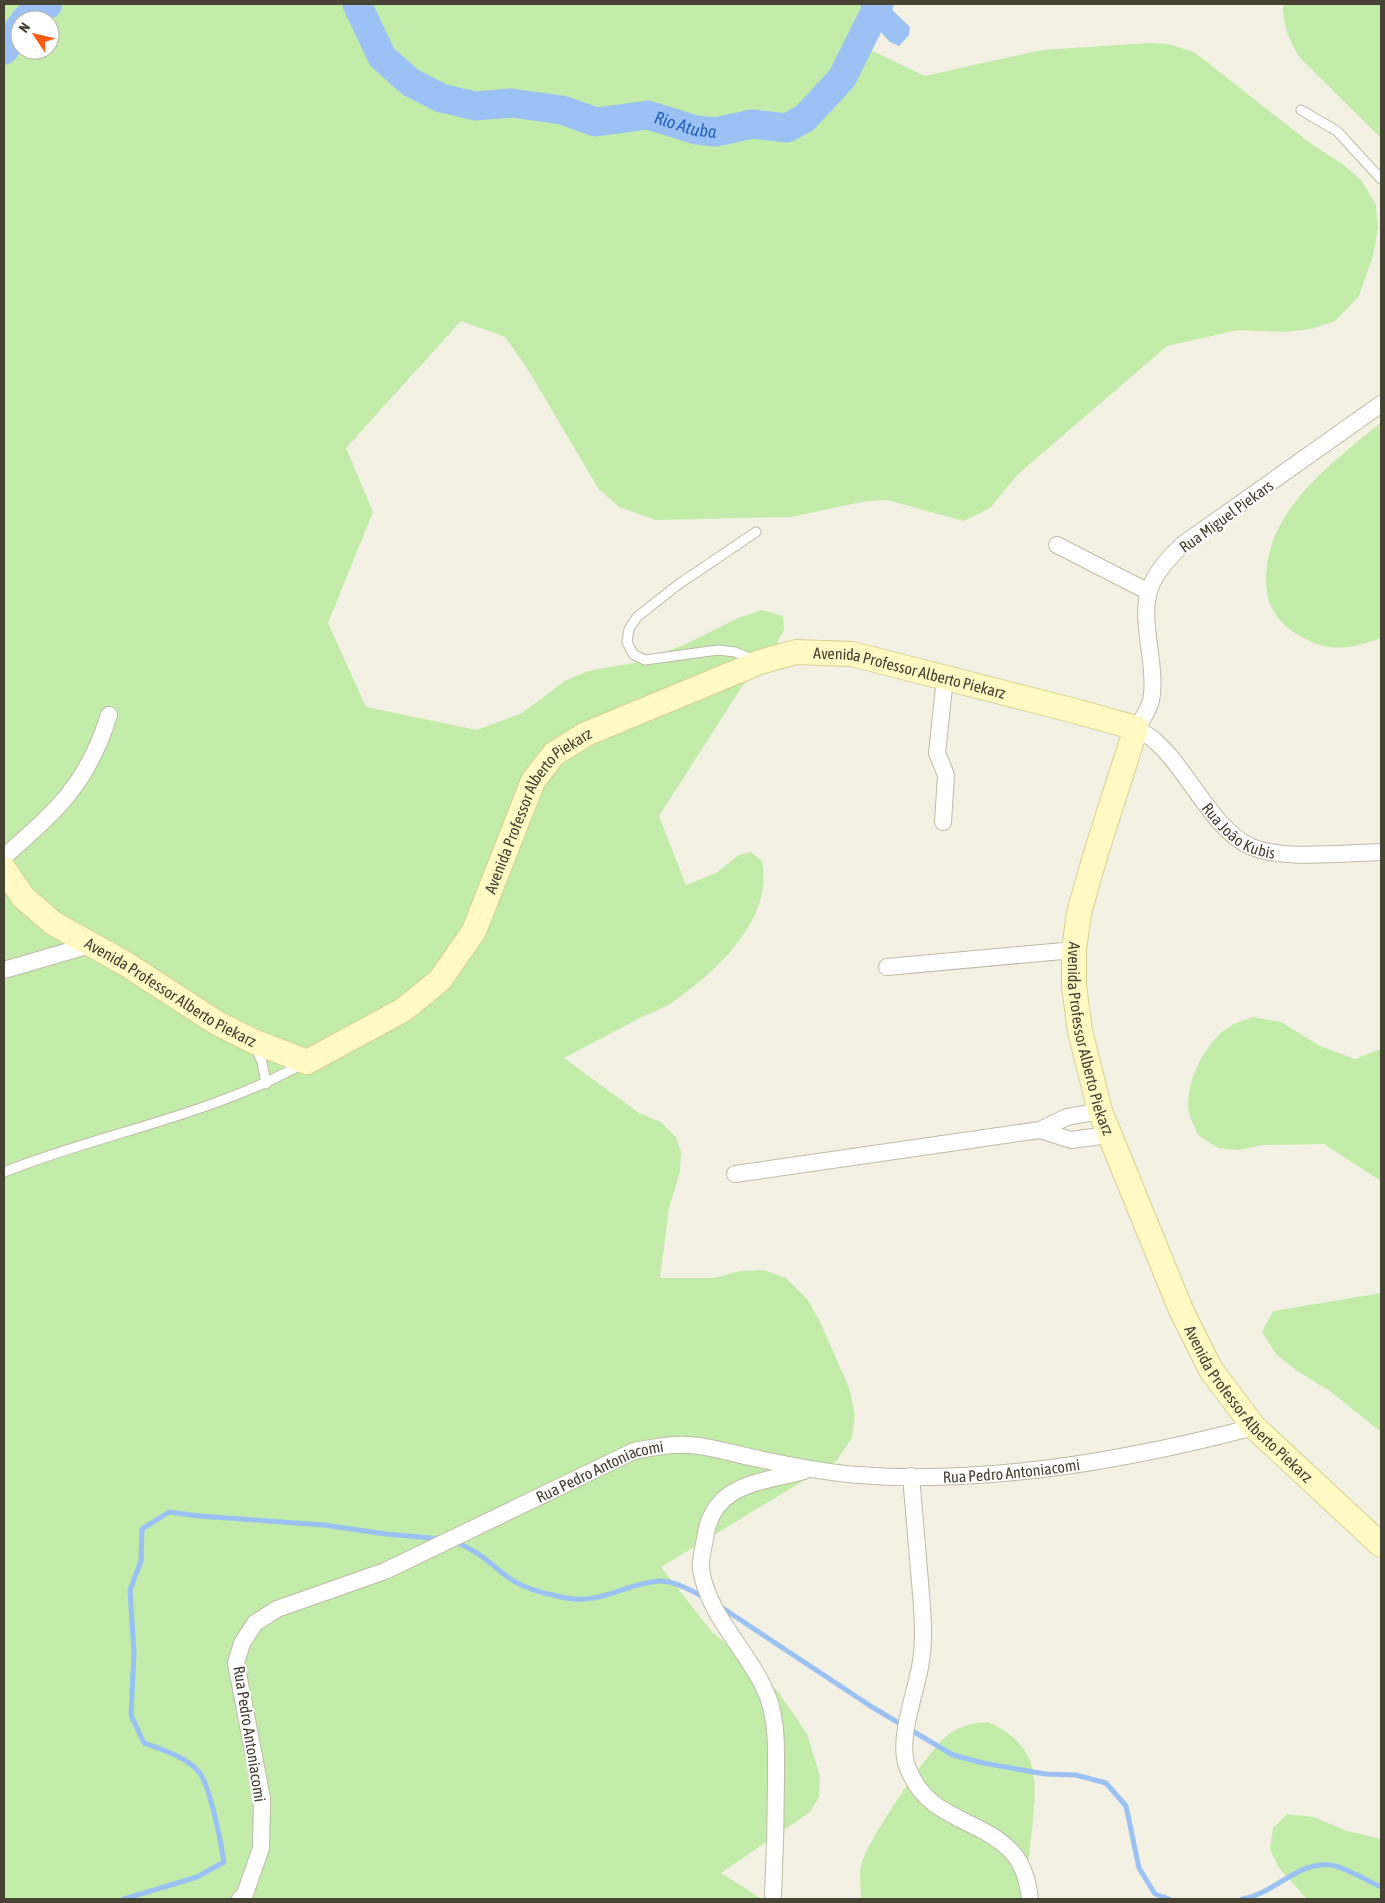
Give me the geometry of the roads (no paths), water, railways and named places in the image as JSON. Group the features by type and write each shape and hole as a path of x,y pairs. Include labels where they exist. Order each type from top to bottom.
{"street":[{"name":"Rua Miguel Piekars","path":"1136,728 1148,709 1152,694 1148,620 1149,592 1163,564 1182,545 1381,404"},
{"path":"1057,545 1149,592"},
{"name":"Avenida Professor Alberto Piekarz","path":"4,869 23,897 53,923 126,964 218,1023 253,1041 307,1062 403,1010 440,980 474,931 533,780 554,754 586,734 760,662 796,652 852,654 1136,728 1093,862 1079,913 1074,950 1074,986 1080,1031 1100,1111 1180,1310 1211,1370 1254,1427 1381,1545"},
{"path":"943,822 946,775 937,753 945,678"},
{"path":"4,857 54,813 81,780 100,743 109,714"},
{"name":"Rua João Kubis","path":"1136,728 1155,740 1172,759 1227,830 1252,847 1282,853 1381,852"},
{"path":"4,970 90,945"},
{"path":"887,967 1074,950"},
{"path":"735,1174 1040,1130 1067,1117 1100,1111"},
{"path":"1040,1130 1071,1140 1108,1134"},
{"name":"Rua Pedro Antoniacomi","path":"240,1899 245,1894 261,1848 262,1798 236,1663 242,1643 255,1624 277,1608 385,1572 634,1451 676,1444 716,1450 809,1470 860,1475 974,1476 1029,1472 1200,1441 1254,1427"},
{"path":"773,1896 776,1732 770,1703 757,1675 708,1594 701,1568 706,1533 720,1501 745,1486 809,1470"},
{"path":"911,1476 922,1609 922,1660 904,1739 907,1765 920,1790 940,1809 989,1835 1010,1850 1024,1870 1030,1899"}],"lane":[{"path":"1301,110 1337,131 1381,179"},
{"path":"756,532 679,584 637,617 630,629 627,642 633,654 645,660 718,650 735,652 760,662"},
{"path":"253,1041 262,1062 266,1084"},
{"path":"4,1172 39,1158 130,1129 192,1112 266,1084 307,1062"}],"water":[{"path":"886,4 910,27 909,35 899,46 890,42 880,31 876,23 866,16 860,5"}],"waterway":[{"name":"Rio Atuba","path":"36,10 40,6 48,4"},
{"name":"Rio Atuba","path":"357,4 382,57 410,82 441,98 475,106 511,103 562,110 596,122 648,115 696,130 716,132 752,124 787,128 805,118 842,78 879,4"},
{"name":"Rio Atuba","path":"4,50 10,41"},
{"path":"124,1899 197,1877 224,1862 211,1801 199,1772 180,1758 144,1743 131,1715 134,1653 130,1590 141,1561 142,1529 169,1512 324,1525 386,1534 442,1539"},
{"path":"455,1542 477,1553 515,1582 536,1591 566,1598 590,1599 635,1585 659,1581 677,1584 705,1598"},
{"path":"721,1607 872,1707 953,1755 983,1763 1045,1774 1076,1775 1106,1783 1126,1806 1139,1868 1155,1894 1169,1899"},
{"path":"1242,1899 1254,1896 1307,1868 1319,1865 1336,1866 1381,1887"}]}
